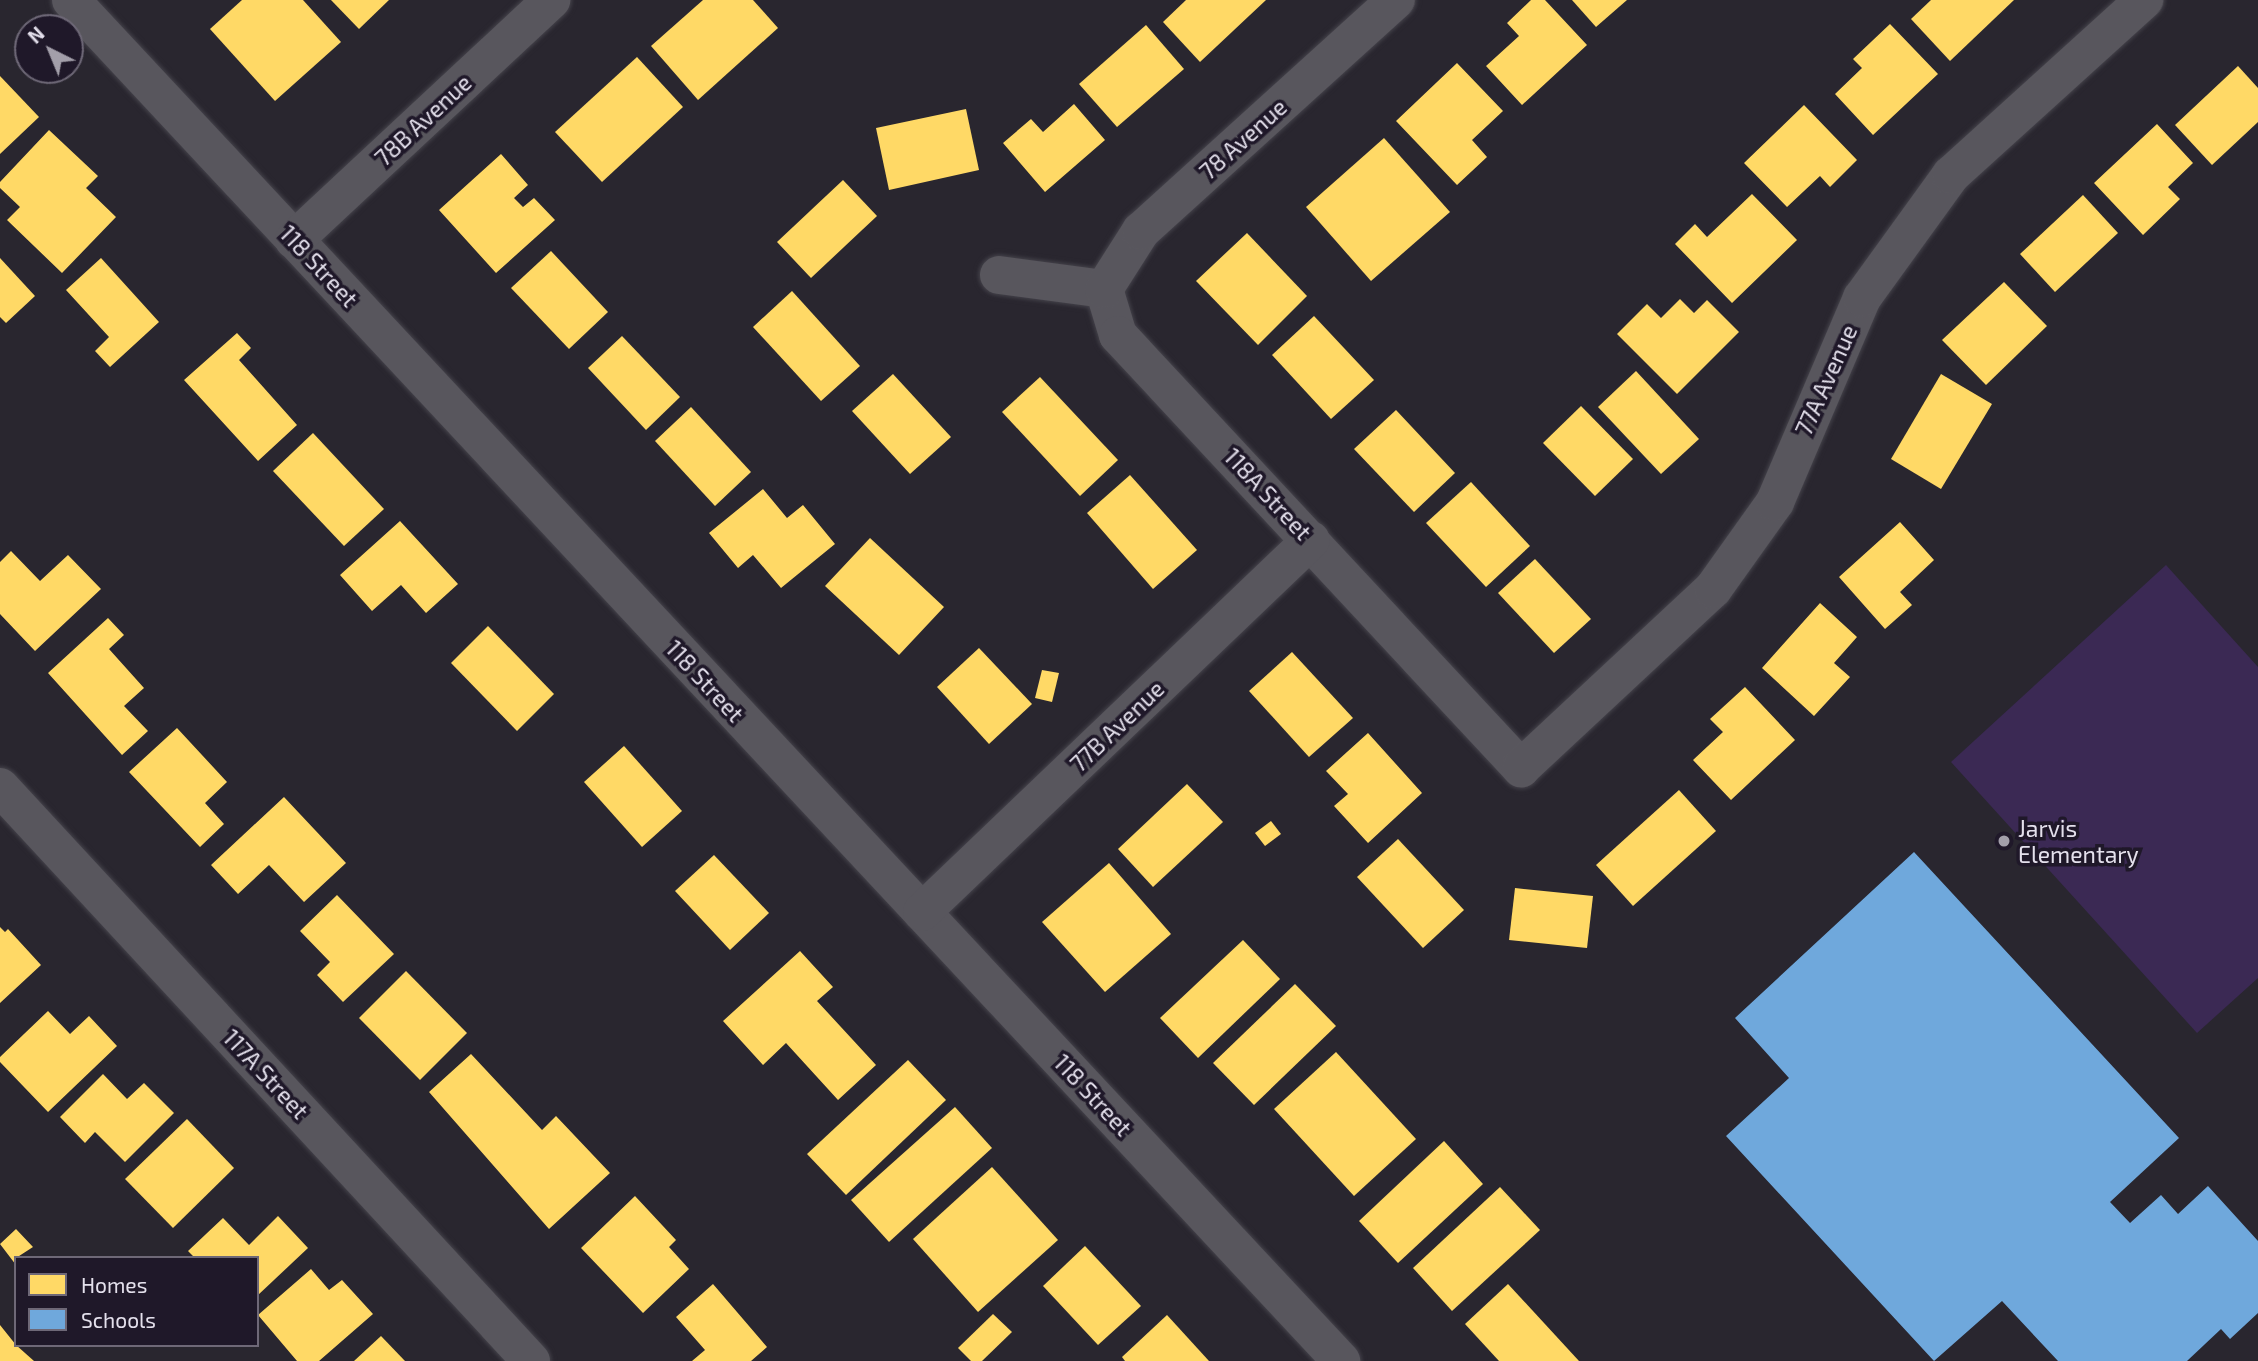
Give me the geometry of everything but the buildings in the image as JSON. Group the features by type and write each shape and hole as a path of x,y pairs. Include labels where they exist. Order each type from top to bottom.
{"street":[{"name":"118 Street","path":"71,0 1341,1361"},
{"name":"78B Avenue","path":"294,240 551,0"},
{"name":"78 Avenue","path":"1104,289 1142,231 1396,0"},
{"name":"77A Avenue","path":"1521,768 1713,589 1775,502 1862,298 1951,175 2144,0"},
{"path":"999,275 1104,289"},
{"name":"118A Street","path":"1104,289 1118,335 1521,768"},
{"name":"77B Avenue","path":"922,912 1311,540"},
{"name":"117A Street","path":"0,788 531,1361"}],"shaded area":[{"path":"2166,565 2258,667 2258,978 2197,1033 1951,762"}],"place":[{"name":"Jarvis Elementary","path":"2004,841"}]}
